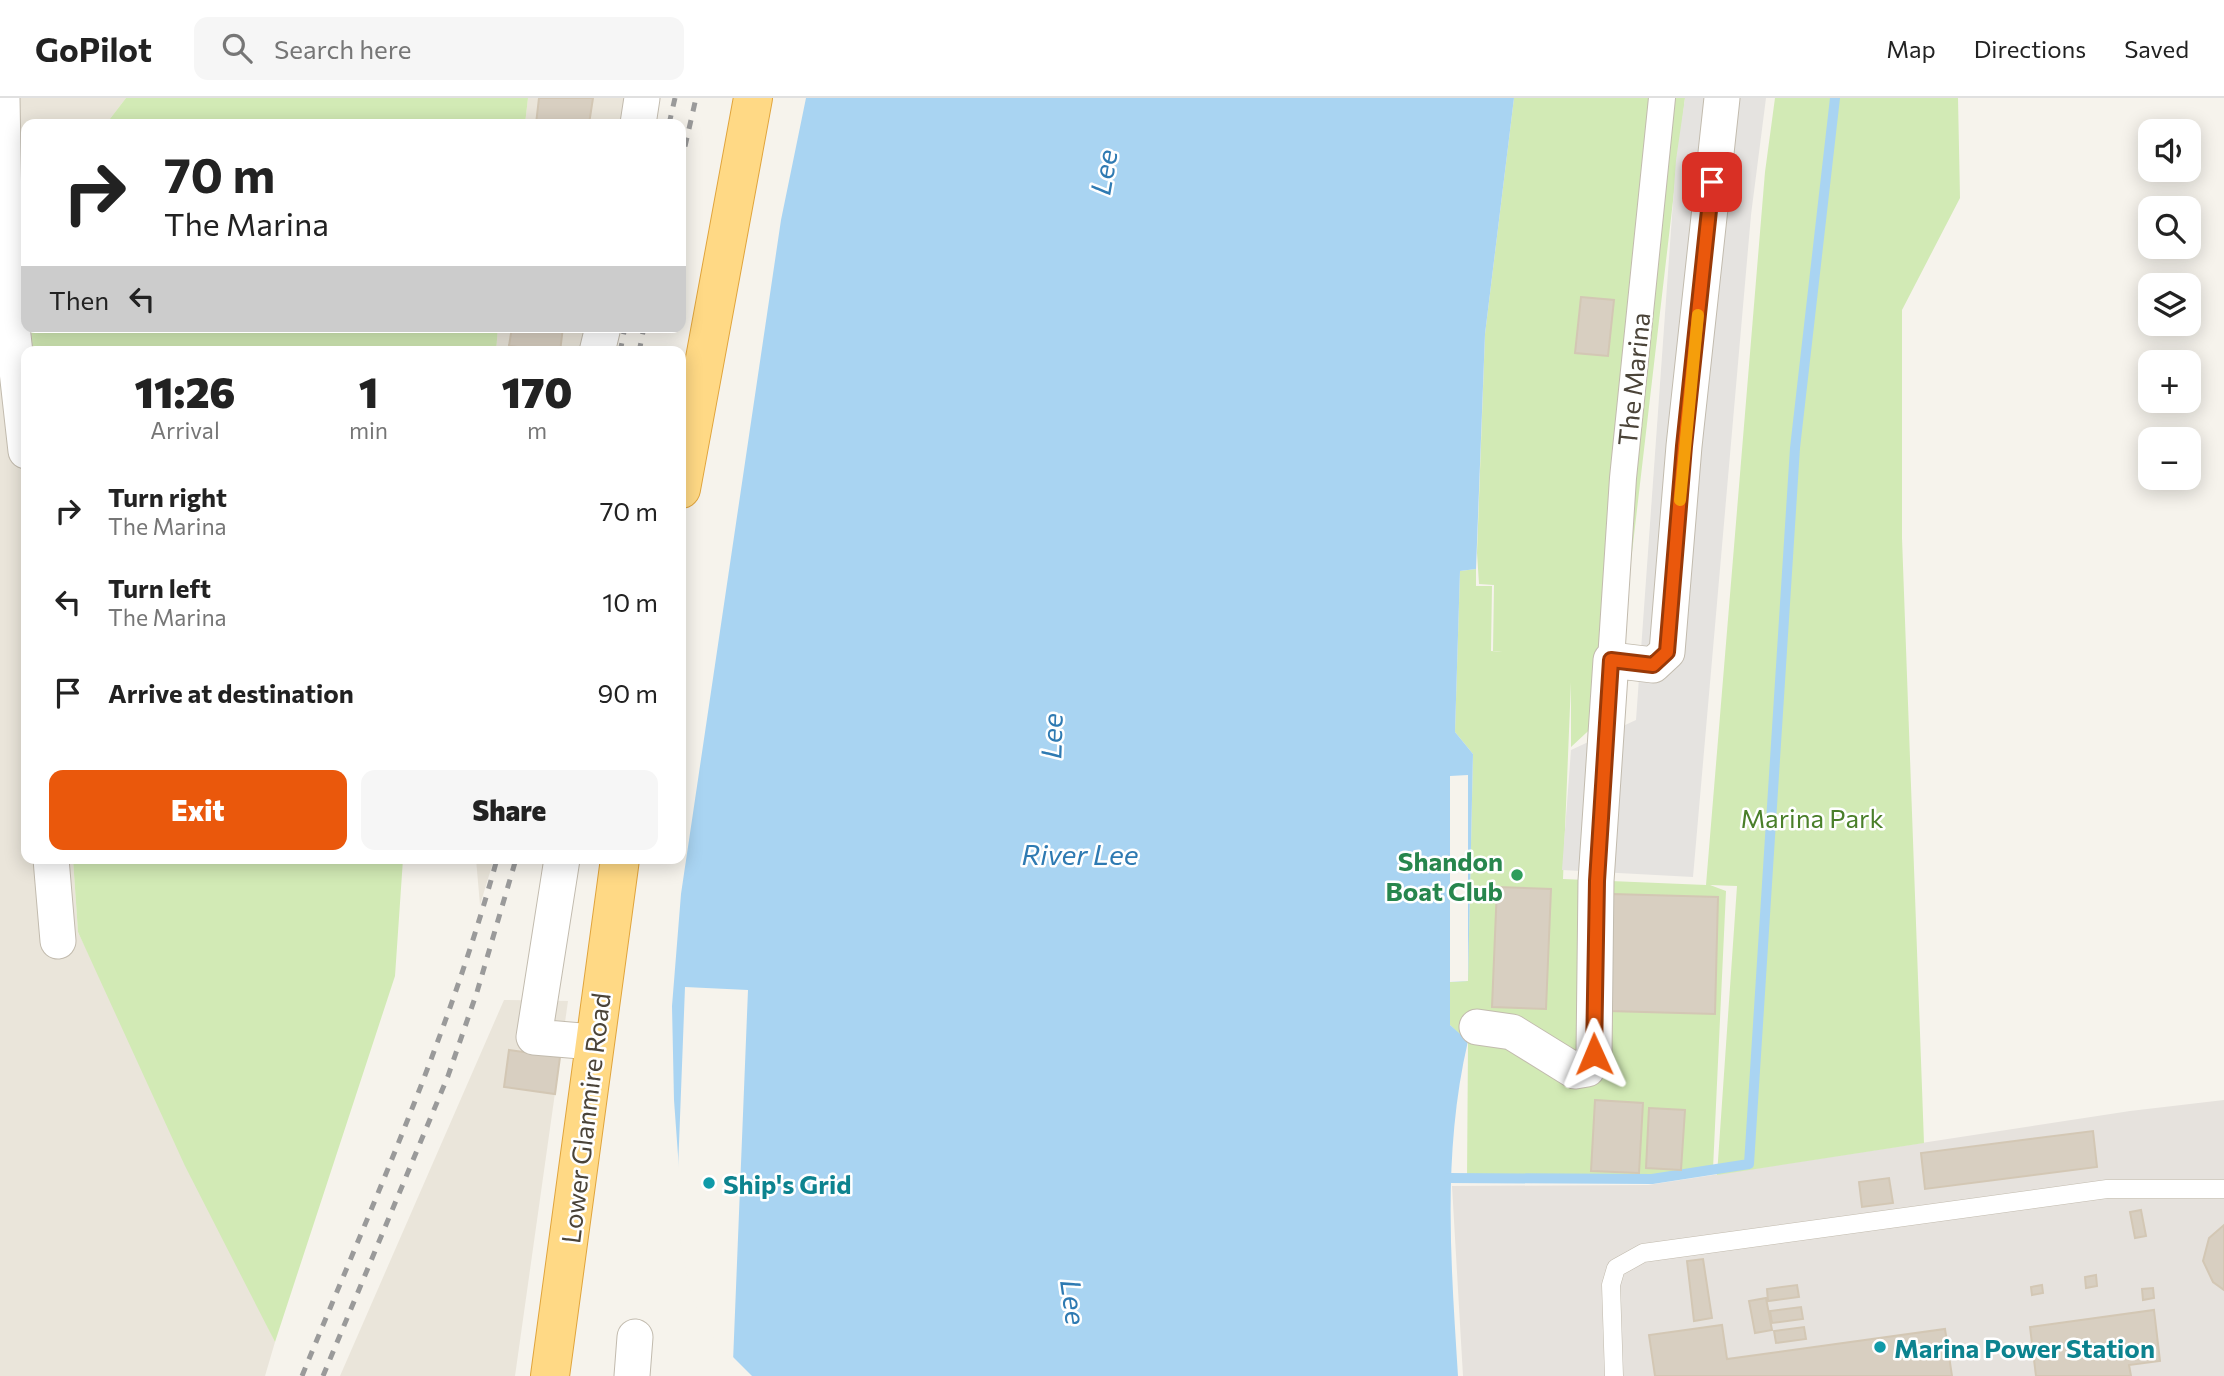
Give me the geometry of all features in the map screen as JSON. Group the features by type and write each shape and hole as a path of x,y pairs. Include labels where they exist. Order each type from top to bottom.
{"highway":[{"path":"686,462 753,98"},
{"name":"Lower Glanmire Road","path":"550,1376 593,1042 619,864"}],"street":[{"path":"2,98 5,264 21,406"},
{"path":"639,119 642,98"},
{"name":"The Marina","path":"1477,1027 1512,1032 1574,1071 1587,1069 1594,1054 1597,881 1623,478 1662,98"},
{"path":"1611,660 1653,665 1667,652 1684,446 1722,98"},
{"path":"51,864 58,942"},
{"path":"561,864 534,1037 593,1042"},
{"path":"632,1376 635,1338"}],"lane":[{"path":"1614,1376 1611,1285 1616,1268 1643,1252 2107,1189 2224,1189"}],"shaded area":[{"path":"0,98 126,98 110,119 21,119 21,333 31,333 33,346 21,346 21,864 73,864 78,932 275,1342 265,1376 0,1376"},
{"path":"528,98 655,98 652,119 526,119"},
{"path":"1685,98 1766,98 1751,215 1693,877 1562,870 1571,750 1636,720 1676,160"},
{"path":"498,333 613,333 610,346 496,346"},
{"path":"476,864 492,864 480,905"},
{"path":"504,1000 568,1001 515,1376 340,1376"},
{"name":"Marina Power Station","path":"2224,1100 2224,1376 1463,1376 1452,1186 1648,1185 2130,1111"}],"green space":[{"path":"126,98 528,98 526,119 110,119"},
{"name":"Marina Park","path":"1514,98 1685,98 1614,707 1571,747 1571,682 1563,879 1706,885 1765,172 1775,98 1958,98 1960,198 1902,310 1902,538 1924,1143 1717,1175 1737,886 1710,885 1726,891 1713,1169 1652,1175 1467,1179 1468,1042 1450,1025 1450,982 1468,980 1473,754 1455,732 1460,571 1476,569 1476,586 1492,586 1491,651 1502,652 1493,651 1494,585 1479,584 1477,553 1485,334"},
{"path":"31,333 498,333 496,346 33,346"},
{"path":"73,864 403,864 395,976 275,1342 185,1166 78,932"}],"water":[{"name":"River Lee","path":"806,98 1514,98 1485,334 1476,569 1460,571 1455,732 1473,754 1468,981 1450,982 1450,1025 1468,1041 1454,1125 1452,1166 1451,1250 1458,1376 752,1376 721,1345 684,1238 674,1100 672,1006 681,894 781,220"}],"pier":[{"path":"1468,775 1468,981 1450,982 1450,776"},
{"name":"Ship's Grid","path":"685,987 748,990 733,1362 718,1346 692,1299 680,1239 677,1196"}],"building":[{"path":"539,98 593,98 590,119 537,119"},
{"path":"1581,297 1614,300 1608,356 1575,353"},
{"path":"511,333 562,333 561,346 509,346"},
{"path":"1497,887 1551,889 1546,1009 1492,1007"},
{"path":"1612,894 1718,897 1715,1014 1609,1011"},
{"path":"509,1050 560,1057 555,1094 504,1087"},
{"path":"1595,1100 1643,1103 1639,1173 1591,1171"},
{"path":"1649,1108 1685,1110 1681,1170 1646,1168"},
{"path":"2093,1131 2097,1167 1925,1189 1921,1153"},
{"path":"1889,1178 1893,1203 1862,1207 1859,1182"},
{"path":"2141,1210 2146,1236 2135,1238 2130,1212"},
{"path":"2224,1225 2224,1290 2213,1282 2203,1261 2209,1238"},
{"path":"1703,1259 1712,1318 1694,1321 1687,1261"},
{"path":"2096,1275 2097,1286 2086,1288 2085,1277"},
{"path":"1797,1285 1799,1297 1768,1301 1767,1289"},
{"path":"2042,1285 2043,1293 2032,1295 2031,1287"},
{"path":"2153,1288 2154,1298 2143,1300 2142,1289"},
{"path":"1766,1298 1772,1330 1755,1333 1749,1301"},
{"path":"1801,1307 1803,1319 1772,1323 1770,1311"},
{"name":"Marina Power Station","path":"2154,1310 2160,1361 2129,1365 2131,1376 2036,1376 2030,1327"},
{"name":"Marina Power Station","path":"1722,1325 1727,1359 1945,1329 1952,1376 1655,1376 1649,1335"},
{"path":"1804,1327 1806,1339 1776,1343 1774,1331"}],"waterway":[{"path":"1449,1178 1652,1179 1749,1164 1795,448 1835,98"}],"railway":[{"path":"670,119 675,98"},
{"path":"686,142 696,98"},
{"path":"621,346 624,333"},
{"path":"640,346 643,333"},
{"path":"302,1376 432,1056 456,991 496,864"},
{"path":"323,1376 448,1076 477,992 515,864"}],"slow traffic":[{"path":"1680,500 1698,315"}],"place":[{"name":"Shandon Boat Club","path":"1517,875"},
{"name":"Ship's Grid","path":"709,1183"},
{"name":"Marina Power Station","path":"1880,1347"}],"route":[{"path":"1594,1054 1597,881 1611,660 1653,665 1662,660 1667,652 1684,446 1712,182"}],"water label":[{"name":"Lee","path":"1103,172"},
{"name":"Lee","path":"1051,736"},
{"name":"Lee","path":"1074,1302"}]}
